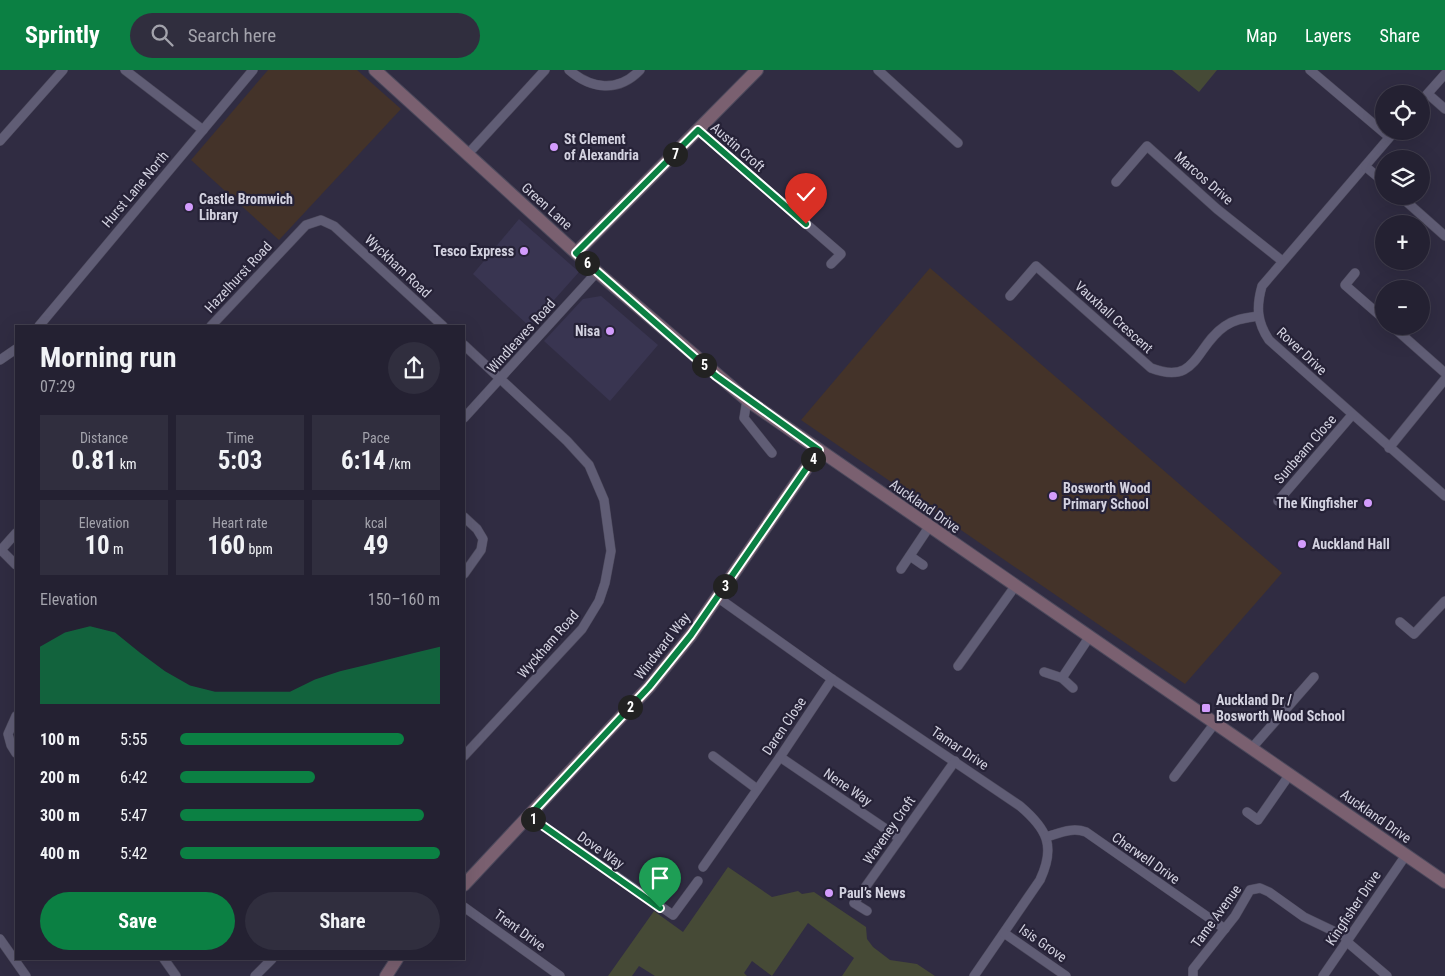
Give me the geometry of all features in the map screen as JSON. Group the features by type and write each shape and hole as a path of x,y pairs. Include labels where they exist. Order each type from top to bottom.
{"street":[{"path":"0,140 63,70"},
{"path":"124,70 202,130"},
{"name":"Hurst Lane North","path":"40,325 253,70"},
{"name":"Green Lane","path":"375,70 598,272 748,400 819,450"},
{"path":"467,155 545,70"},
{"path":"569,70 580,80 594,86 622,83 640,70"},
{"path":"576,253 758,70"},
{"path":"878,70 958,143"},
{"path":"1310,70 1375,121"},
{"path":"1430,92 1445,74"},
{"path":"1430,96 1445,109"},
{"name":"Austin Croft","path":"698,130 841,254 831,264"},
{"name":"Rover Drive","path":"1387,140 1366,167 1281,260 1262,286 1257,304 1258,316 1260,328 1269,340 1445,496"},
{"name":"Marcos Drive","path":"1116,182 1147,146 1217,209 1281,260"},
{"path":"1366,167 1375,174"},
{"path":"1410,205 1445,236"},
{"name":"Hazelhurst Road","path":"212,325 306,225 321,220 334,226"},
{"name":"Wyckham Road","path":"334,226 442,325"},
{"name":"Vauxhall Crescent","path":"1010,296 1036,266 1151,368 1165,373 1177,373 1188,367 1223,327 1236,320 1258,316"},
{"name":"Windleaves Road","path":"465,417 598,272"},
{"path":"1355,273 1344,285 1375,311"},
{"path":"1402,335 1445,373"},
{"name":"Wyckham Road","path":"465,346 567,441 589,465 604,500 611,552 605,583 599,601 582,629 465,755"},
{"path":"0,360 15,350"},
{"path":"1390,448 1445,379"},
{"path":"748,400 744,418 772,453"},
{"name":"Sunbeam Close","path":"1278,501 1352,415"},
{"name":"Auckland Drive","path":"819,450 1445,882"},
{"name":"Windward Way","path":"465,883 649,687 691,635 819,450"},
{"path":"465,518 477,529 483,539 481,550 465,573"},
{"path":"901,569 929,527"},
{"path":"15,535 0,550 15,564"},
{"path":"910,556 923,565"},
{"path":"958,666 1016,585"},
{"name":"Tamar Drive","path":"717,597 832,679 1020,806 1037,820 1046,837 1049,856 1046,866 1040,880 974,976"},
{"path":"1400,622 1414,634 1445,601"},
{"path":"1062,678 1090,636"},
{"path":"1044,672 1062,678 1073,688"},
{"path":"1251,749 1314,677"},
{"name":"Daren Close","path":"703,868 780,758 832,679"},
{"path":"13,749 8,734 15,718"},
{"path":"1174,777 1215,723"},
{"path":"713,756 757,789"},
{"name":"Nene Way","path":"780,758 899,838"},
{"name":"Waveney Croft","path":"867,912 854,902 954,761"},
{"path":"1247,812 1258,820 1290,774"},
{"name":"Dove Way","path":"529,816 673,915 698,881"},
{"name":"Cherwell Drive","path":"1046,837 1077,829 1086,832 1225,929"},
{"name":"Kingfisher Drive","path":"1322,976 1406,855"},
{"name":"Tame Avenue","path":"1192,976 1194,969 1225,929 1250,890 1260,888 1269,892 1304,917 1347,940 1387,976"},
{"name":"Trent Drive","path":"465,908 560,976"},
{"name":"Isis Grove","path":"1004,933 1066,976"},
{"path":"0,939 26,976"},
{"path":"165,960 176,976"},
{"path":"255,976 271,960"},
{"path":"386,976 396,960"}],"shaded area":[{"path":"268,70 357,70 401,109 279,240 191,160"},
{"path":"519,219 579,272 530,327 473,274"},
{"name":"Bosworth Wood Primary School","path":"930,268 1282,573 1185,684 801,420"},
{"path":"601,296 658,345 610,401 544,341 583,299"}],"green space":[{"path":"1172,70 1217,70 1199,92"},
{"path":"728,867 772,897 798,891 802,894 814,892 866,927 867,939 873,947 890,960 917,964 935,976 842,976 854,958 808,923 772,976 752,961 744,973 747,976 655,976 639,966 632,976 608,976 654,911 683,932"}],"place":[{"name":"St Clement of Alexandria","path":"554,147"},
{"name":"Castle Bromwich Library","path":"189,207"},
{"name":"Tesco Express","path":"524,251"},
{"name":"Nisa","path":"610,331"},
{"name":"Bosworth Wood Primary School","path":"1053,496"},
{"name":"The Kingfisher","path":"1368,503"},
{"name":"Auckland Hall","path":"1302,544"},
{"name":"Auckland Dr / Bosworth Wood School","path":"1206,708"},
{"name":"Paul’s News","path":"829,893"}],"route":[{"path":"660,908 529,816 649,687 691,635 819,450 716,376 576,253 698,130 806,224"}]}
